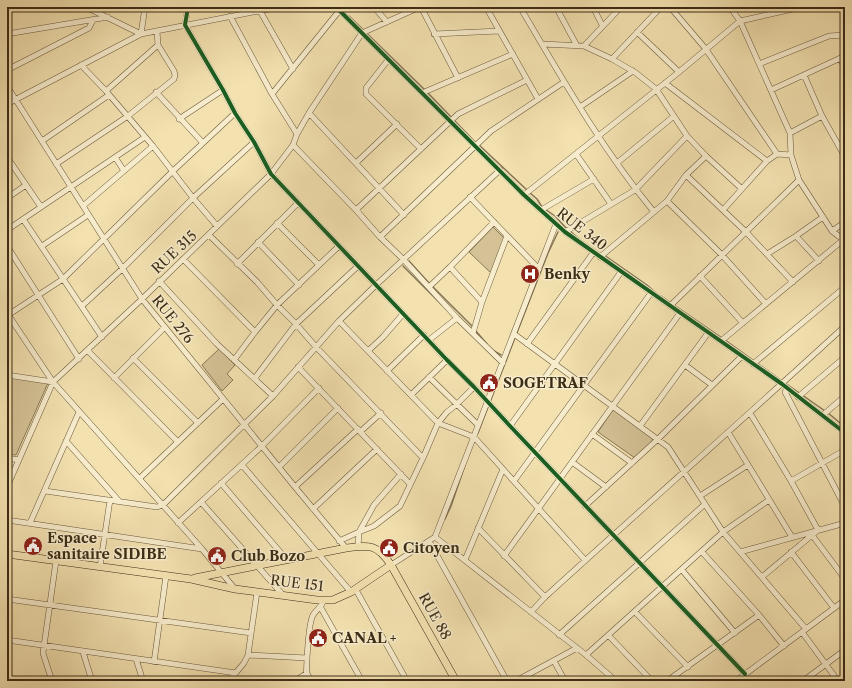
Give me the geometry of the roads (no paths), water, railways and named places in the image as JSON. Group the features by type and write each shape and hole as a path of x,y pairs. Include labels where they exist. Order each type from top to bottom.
{"main road":[{"path":"7,554 191,579 358,546"},
{"name":"RUE 88","path":"358,546 370,546 382,552 391,565 455,679"},
{"name":"RUE 151","path":"191,579 235,589 283,595 323,604 354,591 391,565"}],"street":[{"path":"86,7 141,34"},
{"path":"141,34 145,7"},
{"path":"188,7 185,25 223,90 235,114 254,142 271,174 639,562 717,645 744,677"},
{"path":"7,104 141,34 279,7"},
{"path":"374,7 387,22"},
{"path":"362,34 420,7 458,78"},
{"path":"486,7 538,99"},
{"path":"520,7 564,82 599,136 635,190 654,212"},
{"path":"556,7 576,44"},
{"path":"593,7 602,25"},
{"path":"584,46 602,25 621,7"},
{"path":"612,59 661,7"},
{"path":"670,7 705,48 777,154"},
{"path":"721,342 844,240 832,231 799,180 791,155 790,133 740,21 730,7"},
{"path":"524,195 740,21 802,7"},
{"path":"272,94 293,69 338,9"},
{"name":"RUE 340","path":"338,9 524,195 565,232 782,384 845,433"},
{"path":"260,10 293,69"},
{"path":"230,16 272,94 297,134"},
{"path":"7,34 108,17"},
{"path":"7,70 89,28 93,20"},
{"path":"56,164 128,116 174,79 174,71 158,45 157,31"},
{"path":"434,34 499,31"},
{"path":"637,32 678,72"},
{"name":"RUE 315","path":"7,487 53,382 88,351 271,174 293,145 297,134 309,113 362,34"},
{"path":"759,64 829,36 845,35"},
{"path":"542,44 576,44 584,46 633,71 656,89 687,136 706,156 742,189"},
{"path":"42,141 108,93 158,45"},
{"path":"422,93 513,54"},
{"path":"771,90 843,57 845,67"},
{"path":"388,60 366,88 366,94 421,149"},
{"path":"81,65 128,116 217,226"},
{"path":"580,106 633,71"},
{"path":"804,75 822,116 845,157"},
{"path":"356,210 458,114 527,80"},
{"path":"380,237 491,131 564,82"},
{"path":"664,83 767,161"},
{"name":"RUE 276","path":"7,86 142,299 346,548"},
{"path":"179,119 223,90"},
{"path":"156,92 179,119 203,143"},
{"path":"309,113 404,214"},
{"path":"235,114 172,171 63,279 8,314 53,382 140,478 235,589"},
{"path":"617,163 674,116"},
{"path":"790,133 822,116"},
{"path":"356,163 397,124"},
{"path":"565,232 635,190 687,136"},
{"path":"7,230 145,137"},
{"path":"82,306 122,269 193,198 254,142"},
{"path":"839,147 845,143"},
{"path":"293,145 380,237 429,286 457,318 503,363"},
{"path":"83,206 153,146"},
{"path":"576,154 611,204"},
{"path":"723,210 767,161 777,154 791,155"},
{"path":"600,257 667,201 686,175 706,156"},
{"path":"115,157 124,171"},
{"path":"8,159 41,207"},
{"path":"45,491 157,507 163,505 273,396 339,321 403,259 500,170"},
{"path":"686,175 746,232 793,282"},
{"path":"541,210 594,179"},
{"path":"670,306 799,180"},
{"path":"7,198 26,185"},
{"path":"470,197 539,269"},
{"path":"667,201 722,255 766,304"},
{"path":"236,264 298,203"},
{"path":"42,246 88,215"},
{"path":"767,254 823,217"},
{"path":"23,219 102,337"},
{"path":"429,286 494,222"},
{"path":"832,231 845,222"},
{"path":"277,223 319,265"},
{"path":"391,565 435,537 556,224"},
{"path":"209,235 236,264 257,282 316,347 423,458"},
{"path":"473,333 482,302 507,236"},
{"path":"796,236 819,261"},
{"path":"258,242 299,285"},
{"path":"7,246 79,359"},
{"path":"234,360 277,305 339,246"},
{"path":"527,344 593,252"},
{"path":"183,259 255,332"},
{"path":"255,378 296,324 358,266"},
{"path":"450,267 482,302"},
{"path":"510,426 621,272"},
{"path":"700,276 743,323"},
{"path":"159,282 234,360 273,396"},
{"path":"753,364 845,287"},
{"path":"514,481 651,293"},
{"path":"504,556 680,313"},
{"path":"368,351 404,314"},
{"path":"428,340 457,318"},
{"path":"339,321 438,423 474,437 585,560"},
{"path":"531,612 585,560 845,326"},
{"path":"114,378 165,327"},
{"path":"640,426 708,333"},
{"path":"514,334 668,447 723,532 762,577 804,630 838,681"},
{"path":"387,371 424,335"},
{"path":"88,351 178,442"},
{"path":"585,506 658,439 742,356"},
{"path":"798,396 845,357"},
{"path":"133,358 198,423"},
{"path":"411,395 447,360"},
{"path":"684,365 712,385"},
{"path":"298,367 410,484"},
{"path":"7,375 53,382"},
{"path":"429,377 478,425"},
{"path":"340,541 374,526 400,506 438,423 447,412 474,387"},
{"path":"178,523 262,446 319,388"},
{"path":"787,388 785,392 845,507"},
{"path":"823,415 845,396"},
{"path":"140,478 223,399"},
{"path":"280,467 338,408"},
{"path":"30,523 79,412"},
{"path":"295,487 359,430 381,413"},
{"path":"750,413 791,481 818,530"},
{"path":"728,432 792,538"},
{"path":"592,434 632,463"},
{"path":"66,441 119,501"},
{"path":"313,509 377,449"},
{"path":"791,481 845,450"},
{"path":"7,458 19,460"},
{"path":"572,462 606,487"},
{"path":"242,465 319,554 354,591 407,681"},
{"path":"700,496 748,465"},
{"path":"465,560 503,469"},
{"path":"358,546 359,532 374,505 401,474"},
{"path":"222,483 288,560"},
{"path":"100,567 110,500"},
{"path":"586,655 609,636 723,532 769,500"},
{"path":"201,502 283,595"},
{"path":"559,635 705,504"},
{"path":"7,520 202,549"},
{"path":"740,552 845,523"},
{"path":"478,528 545,597"},
{"path":"762,577 818,530"},
{"path":"812,535 845,579"},
{"path":"435,537 586,655 616,681"},
{"path":"429,540 507,681"},
{"path":"702,552 759,615 784,646"},
{"path":"791,552 834,608"},
{"path":"52,681 43,653 56,561"},
{"path":"682,570 735,633"},
{"path":"154,662 166,576"},
{"path":"229,681 244,663 248,655 257,592"},
{"path":"7,599 251,633"},
{"path":"736,681 744,677 845,600"},
{"path":"306,681 307,658 313,616 323,604 362,681"},
{"path":"635,612 688,667"},
{"path":"667,681 759,615"},
{"path":"609,636 652,681"},
{"path":"7,640 236,673"},
{"path":"516,681 577,648"},
{"path":"803,681 845,650"},
{"path":"83,652 92,681"},
{"path":"248,655 307,658"},
{"path":"136,659 142,681"},
{"path":"554,660 566,681"},
{"path":"295,681 306,673"},
{"path":"306,673 311,681"},
{"path":"445,681 455,679"}],"waterway":[{"path":"349,16 425,90"},
{"path":"427,92 476,143"},
{"path":"479,145 527,190"},
{"path":"530,193 537,199 542,207 555,216 567,229"},
{"path":"570,231 579,239"},
{"path":"490,402 548,253 558,232"},
{"path":"604,255 656,293"},
{"path":"409,261 429,283"},
{"path":"403,266 442,305"},
{"path":"432,286 473,327"},
{"path":"661,296 671,303"},
{"path":"674,305 722,338"},
{"path":"475,330 487,344"},
{"path":"725,340 782,381"},
{"path":"481,344 494,357"},
{"path":"494,351 501,355"},
{"path":"785,383 825,411"},
{"path":"478,433 488,407"},
{"path":"828,413 845,427"},
{"path":"445,519 465,465"}],"place":[{"name":"Benky","path":"530,274"},
{"name":"SOGETRAF","path":"489,383"},
{"name":"Espace sanitaire SIDIBE","path":"33,546"},
{"name":"Citoyen","path":"389,548"},
{"name":"Club Bozo","path":"217,556"},
{"name":"CANAL +","path":"318,638"}]}
